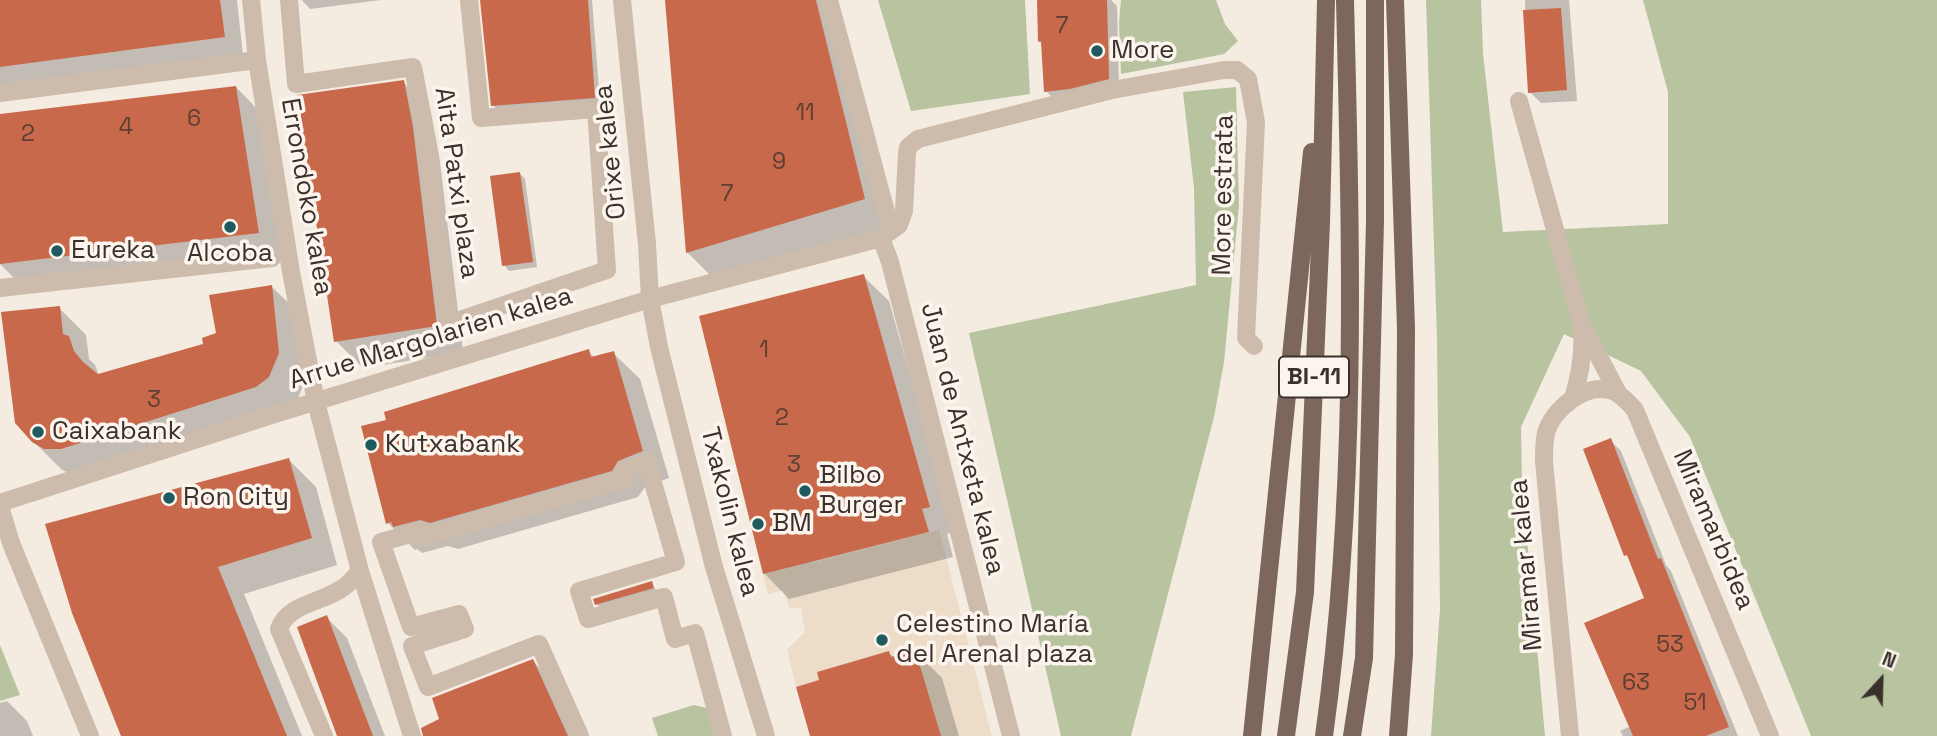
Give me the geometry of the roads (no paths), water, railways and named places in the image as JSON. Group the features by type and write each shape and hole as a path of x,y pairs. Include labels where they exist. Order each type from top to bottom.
{"main road":[{"path":"1324,736 1343,569 1349,434 1350,219 1345,0"},
{"path":"1353,736 1364,658 1375,221 1375,0"},
{"path":"1395,0 1406,328 1404,654 1398,736"},
{"path":"1252,736 1326,8"},
{"name":"BI-11","path":"1286,736 1305,592 1321,223 1326,8"}],"street":[{"name":"Errondoko kalea","path":"251,0 257,60 291,272 316,402 360,570 412,736"},
{"name":"Aita Patxi plaza","path":"289,0 296,85 413,67 424,125 448,324 607,270 596,109 481,118 469,0"},
{"name":"Orixe kalea","path":"622,0 647,244 650,299"},
{"path":"829,0 888,219"},
{"path":"0,93 257,60"},
{"name":"More estrata","path":"881,238 899,225 904,211 908,147 918,139 1112,90 1237,69 1248,79 1256,122 1246,338 1254,346"},
{"path":"1519,101 1582,326 1584,352 1573,398"},
{"name":"Arrue Margolarien kalea","path":"0,505 316,402 650,299 881,238"},
{"name":"Juan de Antxeta kalea","path":"881,238 893,275 1011,736"},
{"path":"0,288 272,258"},
{"name":"Txakolin kalea","path":"650,299 659,346 715,567 766,736"},
{"name":"Miramarbidea","path":"1582,326 1619,395 1634,410 1770,736"},
{"path":"1573,398 1593,390 1610,390 1619,395"},
{"name":"Miramar kalea","path":"1570,736 1544,461 1546,432 1557,412 1573,398"},
{"path":"579,736 539,644 428,687 412,646 465,629 459,614 411,627 382,542 422,531 424,537 627,478 623,471 647,463 676,562 579,591 588,619 664,597 675,639 695,633 723,736"},
{"path":"0,505 11,543 90,736"},
{"path":"324,736 279,629 282,619 290,612 335,593 360,570"}],"place":[{"name":"More","path":"1097,51"},
{"name":"Alcoba","path":"230,227"},
{"name":"Eureka","path":"57,251"},
{"name":"Caixabank","path":"38,432"},
{"name":"Kutxabank","path":"371,445"},
{"name":"Bilbo Burger","path":"805,491"},
{"name":"Ron City","path":"169,498"},
{"name":"BM","path":"758,524"},
{"name":"Celestino María del Arenal plaza","path":"882,640"}]}
